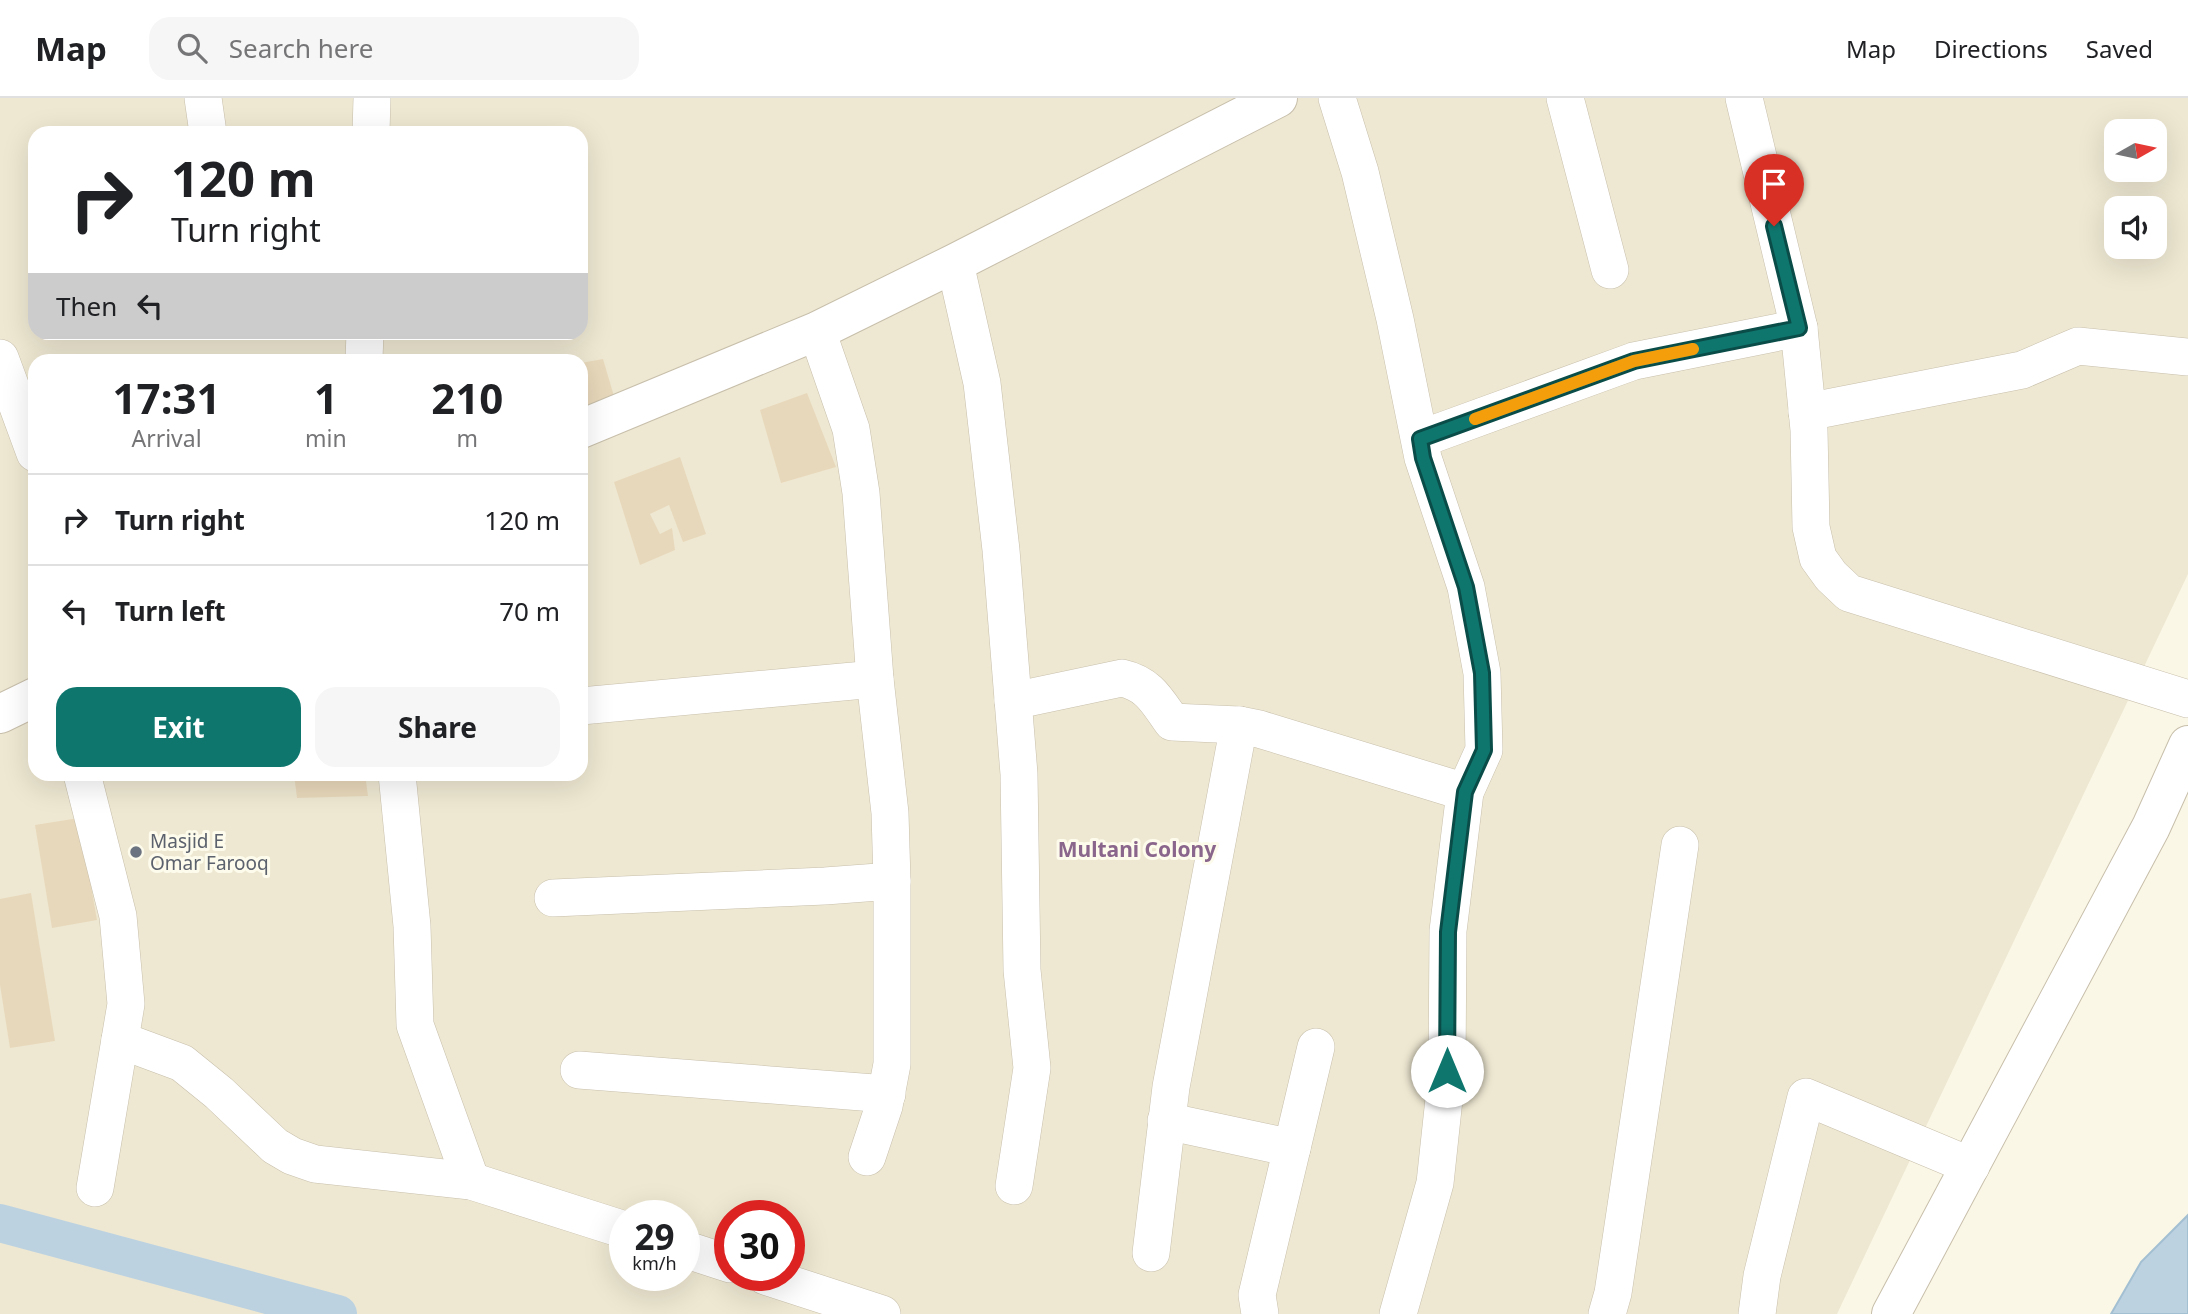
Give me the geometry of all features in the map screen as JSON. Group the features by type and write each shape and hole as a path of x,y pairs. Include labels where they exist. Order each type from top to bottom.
{"street":[{"path":"203,98 207,126"},
{"path":"371,126 372,98"},
{"path":"588,426 817,331 1278,98"},
{"path":"1337,98 1360,172 1395,318 1423,458 1466,587 1482,673 1484,750 1465,792 1448,932 1447,1071 1435,1183 1398,1314"},
{"path":"1565,98 1611,270"},
{"path":"1744,98 1799,328 1809,430 1811,527 1818,558 1831,576 1849,593 2188,699"},
{"path":"955,263 982,383 1001,550 1019,774 1022,970 1032,1068 1014,1186"},
{"path":"1420,439 1634,361 1799,328"},
{"path":"817,331 851,429 861,493 875,679 890,813 892,1064 887,1094 867,1157"},
{"path":"1807,412 2022,370 2078,346 2188,356"},
{"path":"0,358 28,434"},
{"path":"1013,701 1122,678 1147,688 1172,722 1239,725 1465,792"},
{"path":"588,705 875,679"},
{"path":"0,714 28,700"},
{"path":"1151,1253 1171,1087 1239,725"},
{"path":"1891,1314 2151,827 2188,746"},
{"path":"84,781 118,916 126,1004 95,1188"},
{"path":"398,781 412,926 415,1025 471,1181"},
{"path":"1607,1314 1613,1293 1680,845"},
{"path":"553,898 892,881"},
{"path":"120,1040 182,1063 219,1093 275,1146 292,1156 316,1164 471,1181 609,1225"},
{"path":"1260,1314 1257,1295 1316,1047"},
{"path":"579,1070 887,1094"},
{"path":"1756,1314 1762,1276 1806,1097 1970,1166"},
{"path":"1166,1121 1292,1149"},
{"path":"805,1289 882,1314"}],"shaded area":[{"path":"0,98 2188,98 2188,574 1837,1314 0,1314"}],"water":[{"path":"2188,1215 2188,1314 2111,1314 2141,1262"}],"building":[{"path":"603,359 616,403 588,413 588,362"},
{"path":"807,393 836,467 781,483 760,410"},
{"path":"680,457 706,534 683,542 669,505 650,514 660,534 672,528 675,550 640,565 614,482"},
{"path":"295,781 366,781 368,796 297,798"},
{"path":"79,818 97,920 52,928 35,825"},
{"path":"31,893 55,1041 10,1048 0,985 0,899"}],"waterway":[{"path":"0,1223 338,1314"}],"slow traffic":[{"path":"1475,419 1634,361 1693,349"}],"place":[{"name":"Masjid E Omar Farooq","path":"136,852"}],"district":[{"name":"Multani Colony","path":"1137,849"}],"route":[{"path":"1447,1071 1448,932 1465,792 1484,750 1482,673 1466,587 1423,458 1420,439 1634,361 1799,328 1774,226"}]}
